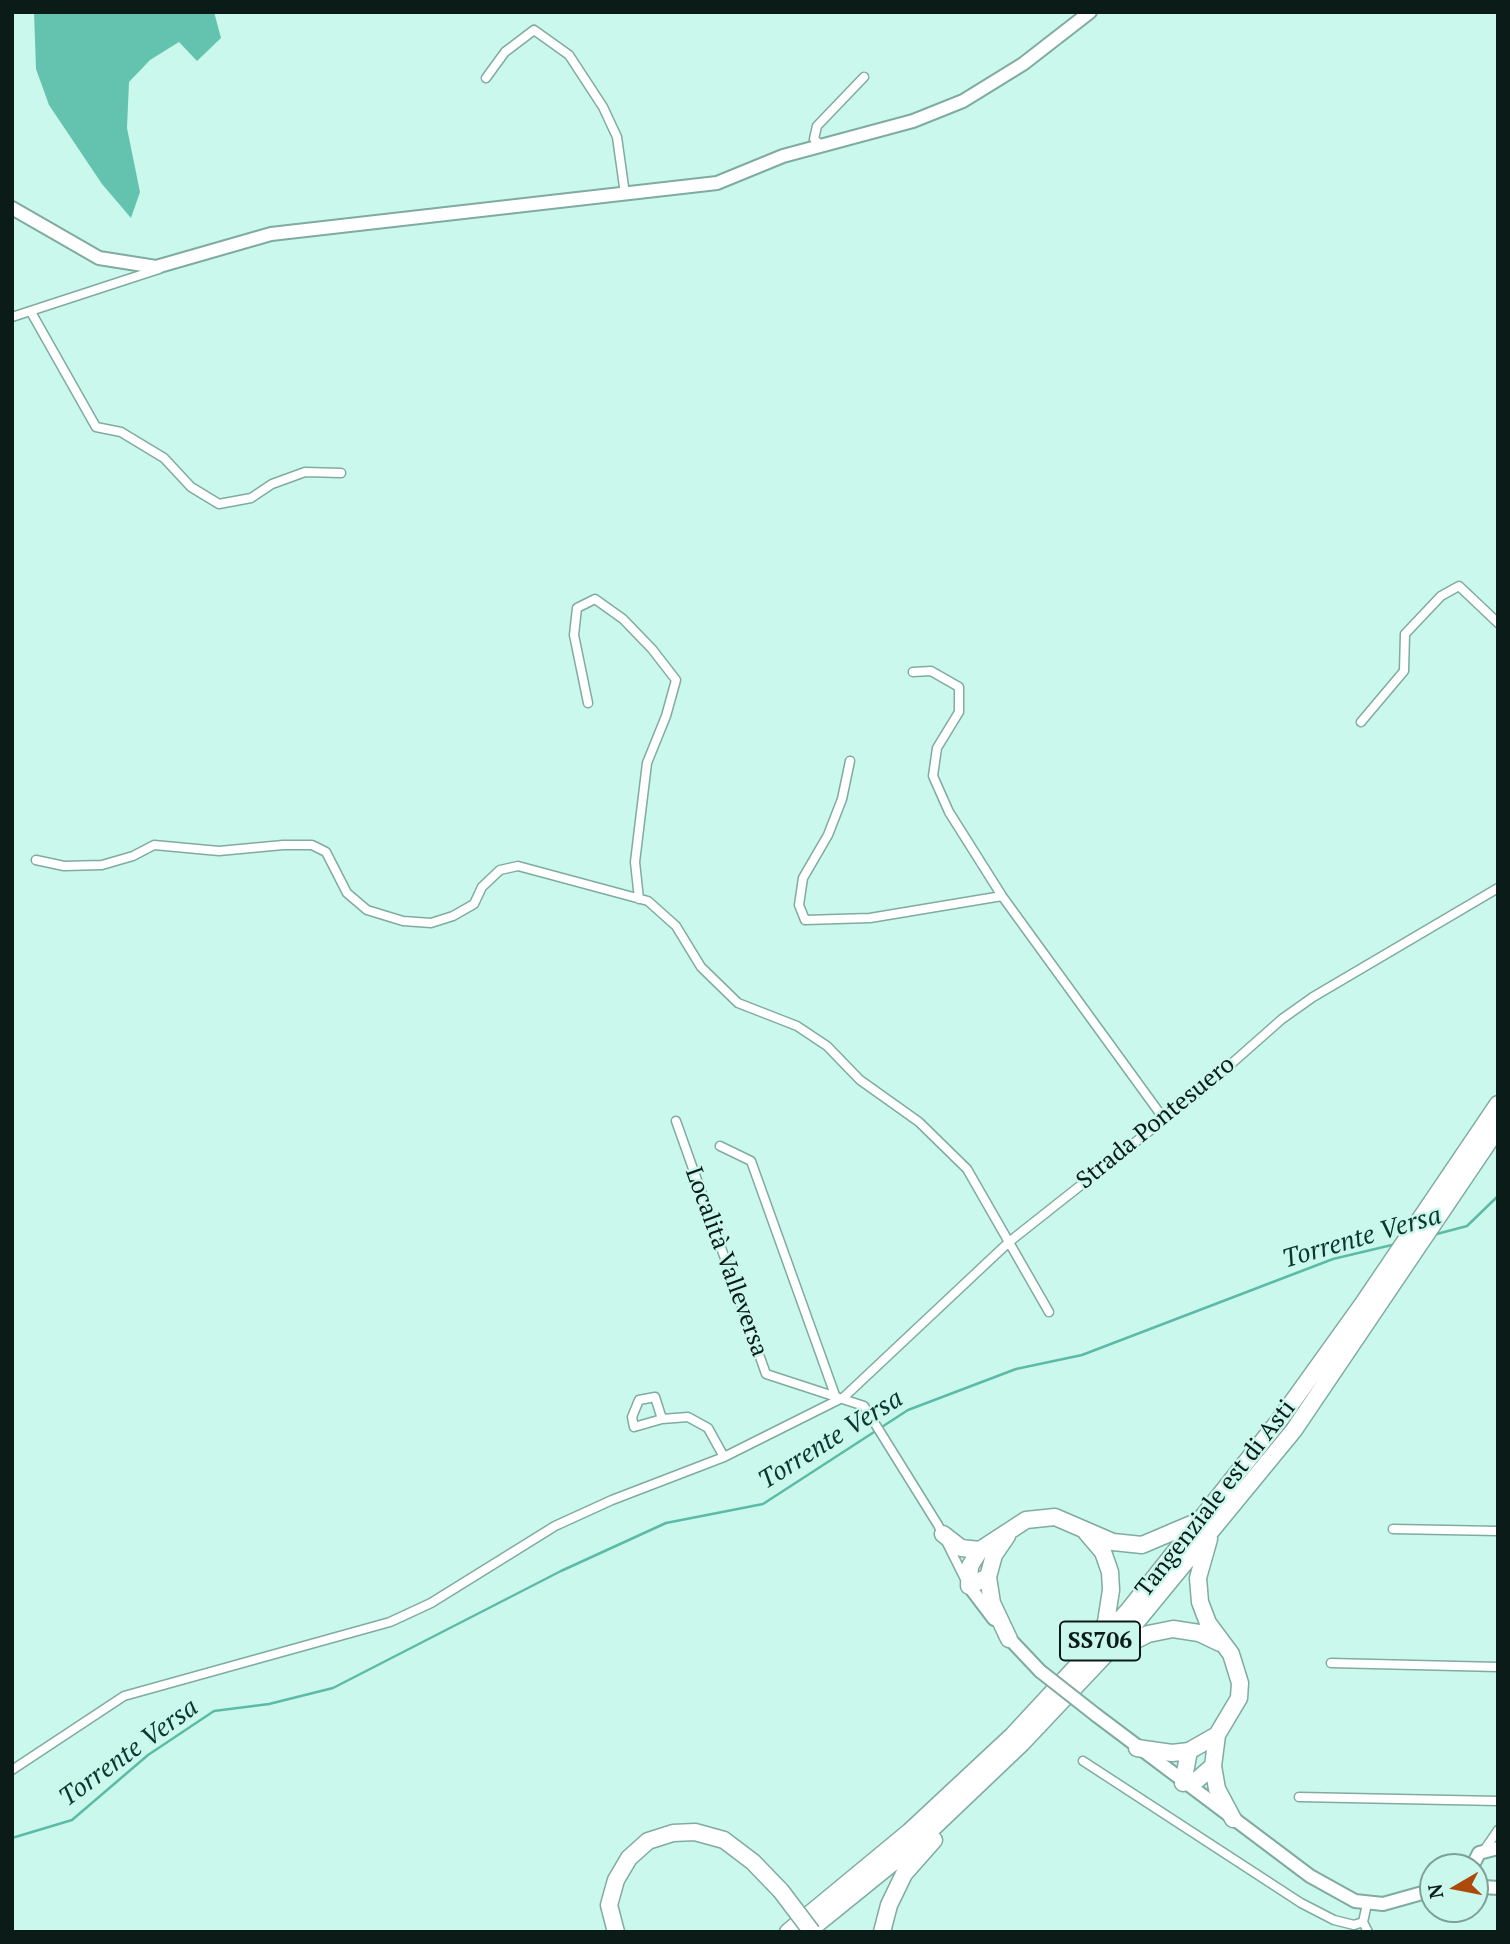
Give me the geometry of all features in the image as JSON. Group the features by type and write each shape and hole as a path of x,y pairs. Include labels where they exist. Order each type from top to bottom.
{"highway":[{"name":"Tangenziale est di Asti","path":"1207,1525 1362,1305 1498,1104"},
{"name":"Tangenziale est di Asti","path":"810,1932 917,1843 1022,1743 1207,1525 1294,1430 1498,1128"},
{"path":"969,1586 971,1566 980,1550 1027,1520 1062,1518 1123,1545 1142,1545 1207,1525 1198,1578 1200,1602 1220,1643 1236,1665 1240,1692 1217,1735 1213,1766 1217,1789 1233,1819"},
{"path":"1082,1528 1103,1552 1110,1572 1111,1590 1100,1651"},
{"path":"1009,1639 992,1603 988,1577 994,1555 1010,1531"},
{"path":"943,1534 961,1548 980,1550"},
{"path":"969,1586 988,1577"},
{"path":"1100,1651 1149,1634 1173,1629 1199,1633 1220,1643"},
{"name":"Tangenziale est di Asti","path":"788,1932 909,1832 1100,1651"},
{"path":"1137,1748 1172,1753 1189,1751 1217,1735"},
{"path":"882,1932 888,1905 904,1874 927,1846 992,1784 1022,1743"},
{"path":"1189,1751 1183,1783 1197,1780 1213,1766"},
{"path":"615,1932 609,1905 616,1880 629,1858 648,1841 673,1833 695,1832 724,1840 753,1862 781,1891 810,1932"},
{"path":"775,1932 820,1908"}],"street":[{"path":"12,317 271,234 717,183 783,156 913,121 963,101 1023,64 1090,12"},
{"path":"486,78 505,52 534,30 569,55 603,107 617,137 625,194"},
{"path":"821,145 814,139 817,126 864,77"},
{"path":"12,208 99,258 146,267 175,264"},
{"path":"31,312 96,427 121,432 164,458 191,487 219,504 251,498 272,484 305,472 341,473"},
{"path":"1362,722 1404,671 1405,634 1440,596 1459,586 1498,623"},
{"path":"588,703 573,635 577,608 595,599 623,619 652,649 676,680 666,716 647,763 635,862 639,899"},
{"path":"913,672 931,671 959,687 959,712 937,748 933,776 948,812 1002,896 1164,1119"},
{"path":"850,761 838,811 803,878 799,905 805,920 870,918 1002,896"},
{"path":"36,860 64,866 102,865 133,856 153,845 219,851 312,845 326,852 347,893 367,910 403,921 430,923 453,916 474,904 482,887 500,870 519,866 648,901 676,926 701,967 738,1003 797,1026 827,1046 860,1080 919,1122 967,1169 1049,1312"},
{"name":"Strada Pontesuero","path":"12,1770 124,1696 390,1622 431,1603 555,1527 612,1500 724,1457 839,1396 1009,1242 1164,1119 1282,1019 1313,997 1498,888"},
{"name":"Località Valleversa","path":"676,1121 766,1374 839,1396"},
{"name":"Località Valleversa","path":"720,1146 751,1161 839,1396"},
{"path":"839,1396 864,1406 943,1534 969,1586 1009,1639 1040,1671 1183,1783 1310,1876 1354,1901 1367,1904 1396,1902 1419,1895"},
{"path":"662,1419 688,1417 708,1428 724,1457"},
{"path":"1393,1529 1498,1531"},
{"path":"1331,1662 1498,1667"},
{"path":"1083,1761 1301,1903 1334,1920 1354,1925 1363,1922"},
{"path":"1299,1797 1498,1801"},
{"path":"1491,1849 1498,1830"},
{"path":"1367,1904 1363,1922 1367,1932"}],"green space":[{"path":"34,12 214,12 221,38 197,61 179,42 150,60 129,82 127,128 140,192 131,218 102,184 49,105 36,69"}],"waterway":[{"name":"Torrente Versa","path":"1433,1235 1467,1226 1498,1196"},
{"name":"Torrente Versa","path":"12,1838 72,1820 148,1755 214,1711 269,1704 333,1688 561,1571 666,1523 763,1504 908,1410 1016,1369 1082,1355 1333,1259 1396,1244"}]}
